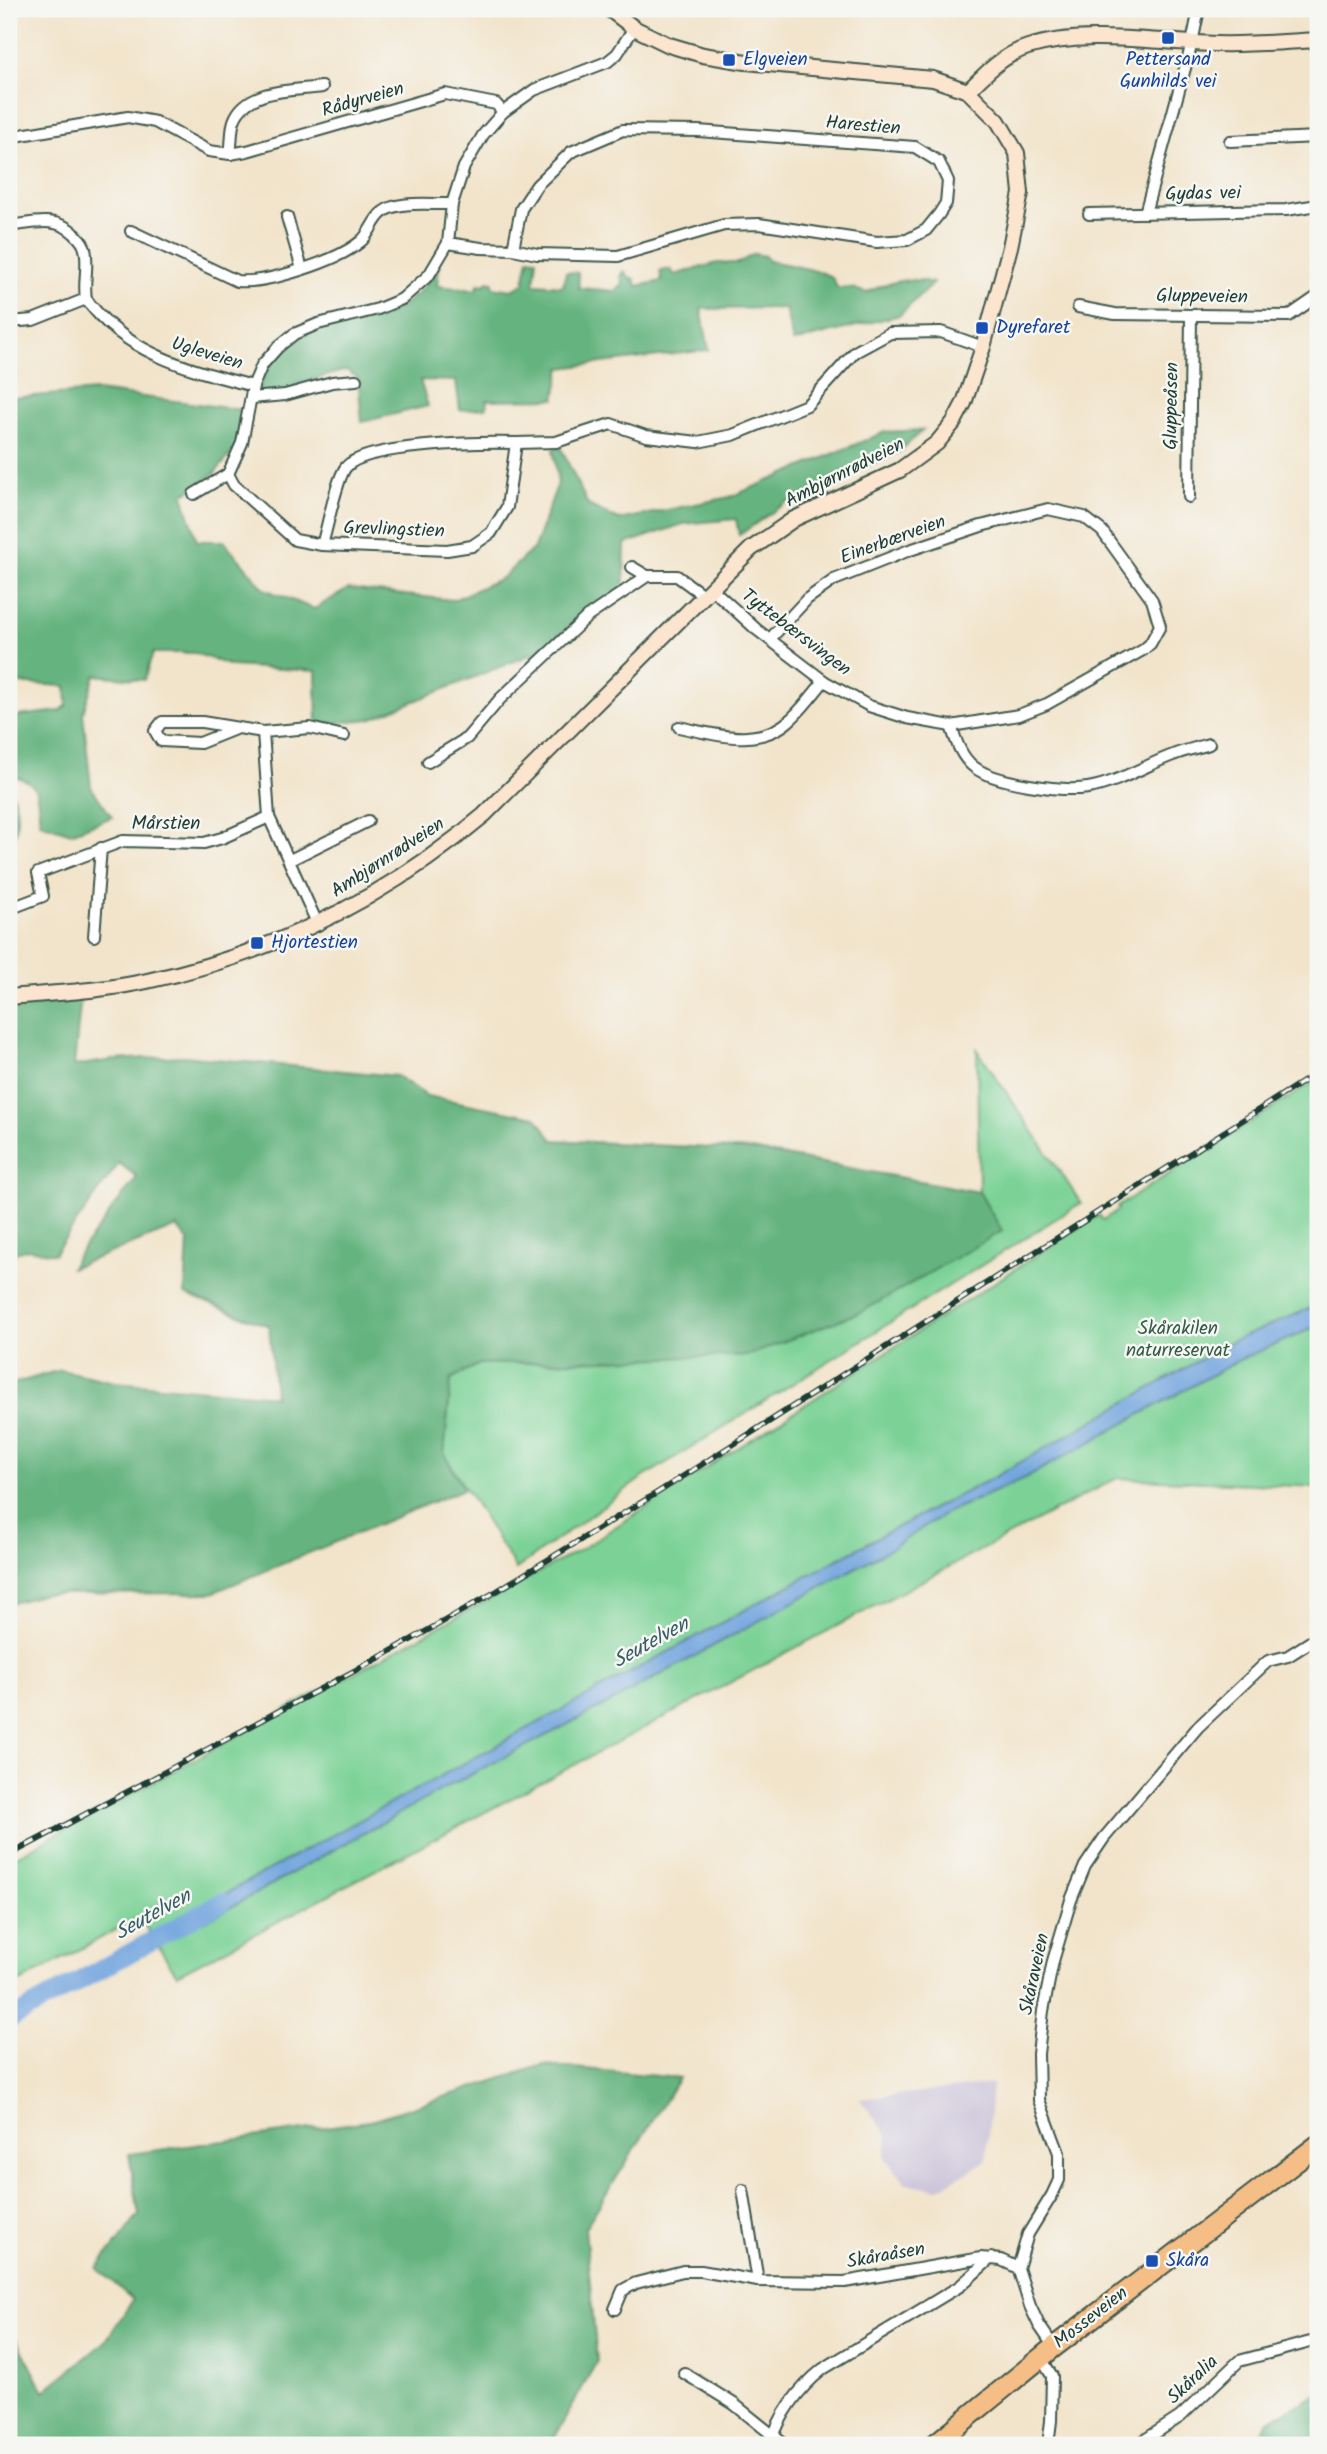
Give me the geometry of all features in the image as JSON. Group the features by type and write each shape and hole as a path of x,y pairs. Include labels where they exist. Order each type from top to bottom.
{"highway":[{"name":"Mosseveien","path":"934,2445 1047,2352 1318,2145"}],"street":[{"name":"Ambjørnrødveien","path":"9,997 146,982 248,953 318,925 399,879 446,847 517,784 751,549 772,533 819,506 900,470 937,443 954,422 964,403 983,346 1019,210 1021,172 1017,153 998,121 968,91 933,79 746,62 704,55 669,45 634,28 609,9"},
{"path":"1145,213 1199,9"},
{"path":"194,494 228,474 242,443 253,386 262,365 294,334 318,324 377,309 402,299 429,275 448,243 452,204 464,167 483,135 503,112 534,90 607,62 617,54 634,28"},
{"path":"968,91 1001,60 1028,47 1044,43 1108,39 1192,43 1318,40"},
{"name":"Rådyrveien","path":"230,154 234,121 244,105 261,95 322,87"},
{"name":"Rådyrveien","path":"9,136 128,117 155,122 209,151 230,154 446,94 496,104 503,112"},
{"name":"Harestien","path":"448,243 481,248 513,248 537,254 618,256 724,225 759,224 877,242 907,240 926,230 939,214 946,203 948,181 939,162 915,147 698,131 623,130 571,152 537,185 521,209 513,248"},
{"path":"1230,141 1318,137"},
{"path":"131,231 237,281 252,282 302,269 361,242 383,211 405,204 452,204"},
{"name":"Gydas vei","path":"1089,214 1286,210 1318,205"},
{"path":"287,217 302,269"},
{"path":"9,226 49,221 64,225 72,232 85,248 86,299 33,320 9,322"},
{"name":"Gluppeveien","path":"1079,307 1115,314 1289,316 1318,296"},
{"name":"Ugleveien","path":"86,299 96,312 142,349 181,367 253,386"},
{"name":"Gluppeåsen","path":"1189,497 1191,315"},
{"name":"Grevlingstien","path":"322,545 343,469 355,457 420,446 556,442 611,424 646,436 698,442 733,435 807,405 855,352 890,333 941,332 983,346"},
{"path":"251,398 285,396 332,382 356,380"},
{"name":"Grevlingstien","path":"228,474 234,485 295,540 322,545 447,550 471,546 491,533 507,507 516,443"},
{"name":"Tyttebærsvingen","path":"707,592 824,681 869,706 906,718 951,726 1019,715 1047,704 1143,650 1150,644 1160,626 1152,600 1102,531 1084,517 1048,509"},
{"name":"Einerbærveien","path":"770,639 807,599 834,580 981,526 1048,509"},
{"path":"632,567 647,576 677,576 707,592"},
{"path":"428,762 467,738 500,699 587,617 647,576"},
{"path":"679,727 730,737 758,737 773,732 791,720 824,681"},
{"path":"235,729 200,743 162,741 155,731 162,722 202,722 263,732 310,728 344,736"},
{"path":"951,726 959,749 975,768 1005,780 1052,789 1089,788 1174,754 1209,744"},
{"path":"263,732 269,817 318,925"},
{"name":"Mårstien","path":"43,896 38,873 101,848 123,841 204,842 222,838 269,817"},
{"path":"290,860 368,821"},
{"path":"94,936 101,848"},
{"path":"9,909 43,896 54,905"},
{"name":"Skåraveien","path":"1018,2268 1028,2234 1059,2180 1059,2153 1039,2100 1038,2054 1053,1961 1071,1900 1085,1866 1104,1838 1191,1735 1249,1677 1268,1661 1288,1656 1318,1637"},
{"path":"743,2190 758,2281"},
{"path":"771,2440 790,2403 806,2383 824,2369 960,2286 991,2258"},
{"name":"Skåraåsen","path":"615,2309 623,2290 636,2283 683,2271 701,2271 758,2281 845,2281 930,2265 991,2258 1018,2268"},
{"path":"1018,2268 1039,2325 1052,2376 1048,2445"},
{"name":"Skåralia","path":"1137,2445 1180,2417 1239,2361 1318,2340"},
{"path":"684,2373 734,2404 771,2440 785,2445"}],"shaded area":[{"path":"992,2084 986,2161 937,2189 906,2183 885,2158 888,2136 860,2099"}],"green space":[{"path":"754,254 765,256 768,261 828,275 837,288 852,288 866,293 899,281 933,283 900,315 793,342 785,308 701,309 709,350 561,368 555,399 487,400 486,408 460,410 456,381 420,380 428,406 362,422 358,378 346,370 298,384 282,392 258,394 266,372 287,346 320,329 373,317 406,303 439,267 437,286 477,290 478,284 484,285 488,281 493,282 493,287 512,290 524,283 529,258 537,259 534,284 563,286 566,272 578,273 579,288 615,291 623,285 621,276 624,271 631,279 634,278 637,286 662,281 660,271 671,269 674,275 717,263 738,263"},
{"path":"97,391 244,410 235,449 214,474 183,495 197,541 224,541 264,589 314,609 348,589 453,600 502,578 534,548 558,483 553,449 560,446 588,505 619,520 730,497 885,432 923,430 900,451 787,502 739,535 736,519 683,524 625,544 624,586 537,652 370,719 317,725 316,671 231,666 195,653 153,653 144,680 95,675 83,713 91,787 112,817 71,833 40,823 37,796 32,785 9,775 9,717 60,711 67,705 66,686 9,683 9,398"},
{"path":"9,787 15,801 17,817 15,833 9,846"},
{"path":"81,996 74,1066 113,1060 183,1056 397,1076 427,1096 536,1117 553,1140 752,1150 979,1192 1002,1231 863,1311 749,1355 479,1364 451,1379 444,1454 464,1489 212,1593 44,1594 9,1604 9,1385 60,1370 115,1382 275,1396 269,1326 185,1294 188,1241 177,1227 71,1268 77,1256 137,1177 119,1163 54,1254 28,1249 9,1255 9,1006"},
{"path":"977,1049 1081,1203 639,1480 516,1569 444,1454 451,1379 479,1364 749,1355 1002,1231 979,1192"},
{"name":"Skårakilen naturreservat","path":"1318,1079 1318,1487 1117,1478 177,1975 139,1917 9,1988 9,1860 578,1551 1099,1215 1103,1220 1118,1210 1117,1207"},
{"path":"543,2065 679,2078 585,2228 597,2361 554,2439 532,2445 9,2445 9,2341 16,2338 44,2391 105,2342 133,2300 97,2268 139,2215 129,2154 369,2121"},
{"path":"1318,2394 1318,2445 1256,2445 1267,2422"}],"water":[{"path":"1318,1305 1318,1326 1239,1360 1025,1478 948,1512 890,1549 611,1702 445,1788 204,1922 199,1908 893,1529 991,1479 1233,1341"}],"waterway":[{"name":"Seutelven","path":"9,2020 222,1902"}],"railway":[{"path":"9,1855 386,1654 497,1591 660,1491 1318,1072"}],"place":[{"name":"Pettersand Gunhilds vei","path":"1168,38"},
{"name":"Elgveien","path":"729,60"},
{"name":"Dyrefaret","path":"982,328"},
{"name":"Hjortestien","path":"257,943"},
{"name":"Skåra","path":"1152,2261"}]}
